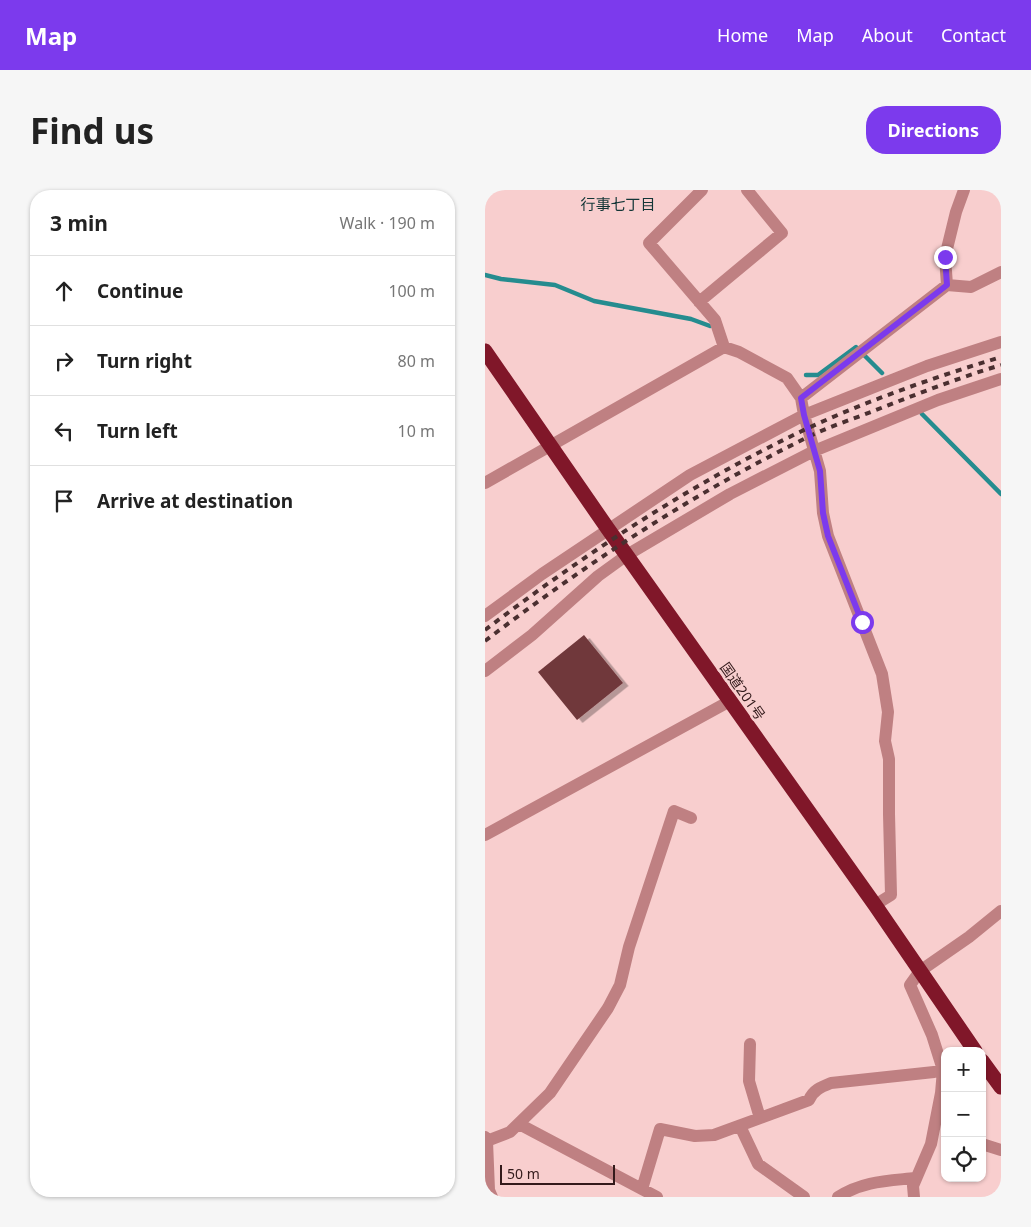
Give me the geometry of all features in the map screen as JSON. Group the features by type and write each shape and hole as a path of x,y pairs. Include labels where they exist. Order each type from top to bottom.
{"highway":[{"name":"国道201号","path":"485,351 608,529 875,905 972,1047"},
{"path":"986,1066 1001,1087"}],"street":[{"path":"702,190 649,243 715,320 723,346"},
{"path":"699,302 782,233 747,190"},
{"path":"947,285 945,257 963,190"},
{"path":"801,398 947,285 971,287 1001,272"},
{"path":"485,616 542,574 690,474 804,415 927,366 1001,342"},
{"path":"723,346 739,352 787,378 801,398 820,471 823,513 828,536 882,674 888,712 885,740 889,759 891,895 875,905"},
{"path":"485,484 723,346"},
{"path":"485,671 526,640 583,588 627,555 730,494 814,451 938,400 1001,379"},
{"path":"485,835 730,701"},
{"path":"492,1197 489,1190 486,1139 510,1132 550,1093 609,1008 620,985 629,947 674,812 691,818"},
{"path":"941,1059 910,985 920,971 969,937 1001,911"},
{"path":"750,1044 749,1081 759,1118"},
{"path":"642,1189 661,1129 678,1134 707,1136 740,1126 809,1100 811,1095 818,1089 831,1083 941,1070"},
{"path":"915,1197 913,1186 915,1178 939,1130 941,1092"},
{"path":"519,1124 657,1197"},
{"path":"740,1126 758,1164 804,1197"},
{"path":"986,1145 1001,1150"},
{"path":"838,1197 863,1184 915,1178"}],"building":[{"path":"584,635 623,683 577,720 538,672"}],"waterway":[{"path":"485,275 501,279 555,285 594,301 691,319 710,326"},
{"path":"806,375 818,375 856,347 882,373"},
{"path":"922,414 1001,494"}],"railway":[{"path":"485,630 600,547 722,472 830,418 927,381 1001,357"},
{"path":"485,641 523,612 641,532 764,460 832,427 938,386 1001,365"}],"district":[{"name":"行事七丁目","path":"618,204"}],"route":[{"path":"862,622 828,536 823,513 820,471 801,398 947,285 945,257"}]}
